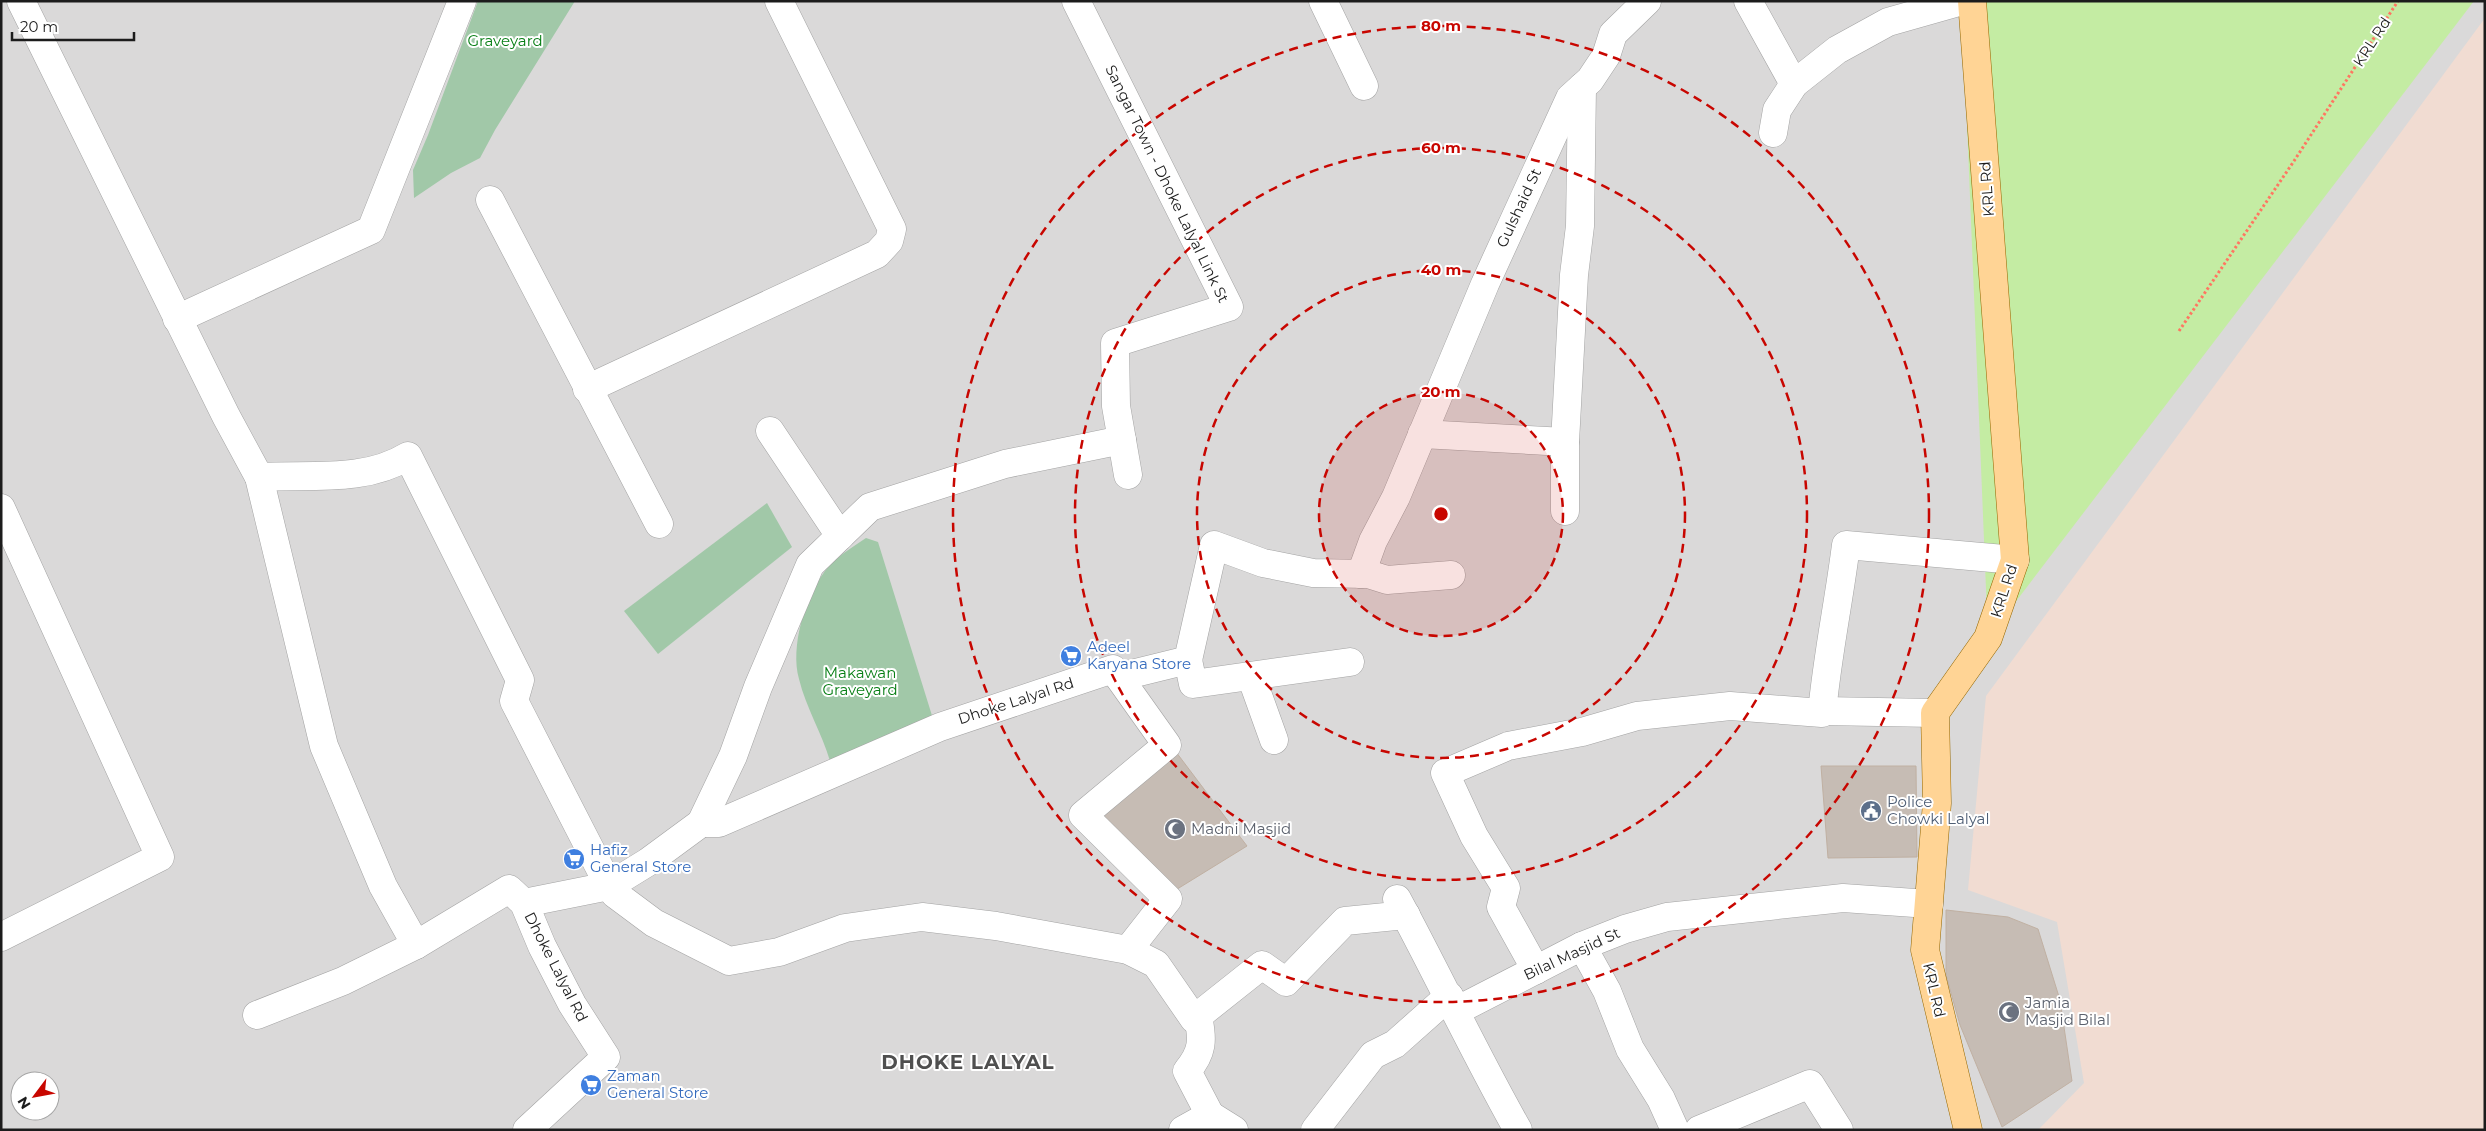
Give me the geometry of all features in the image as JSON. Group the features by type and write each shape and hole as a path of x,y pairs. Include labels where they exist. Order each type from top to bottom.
{"main road":[{"name":"KRL Rd","path":"1968,1130 1925,950 1937,803 1935,713 1988,638 2015,560 1972,1"}],"street":[{"path":"21,1 226,416 259,477 324,746 383,886 416,945"},
{"path":"178,319 371,230 462,1"},
{"path":"587,390 877,254 889,241 892,229 779,1"},
{"name":"Sangar Town - Dhoke Lalyal Link St","path":"1076,1 1229,307 1115,343 1116,406 1128,475"},
{"path":"1323,1 1364,86"},
{"name":"Gulshaid St","path":"1361,574 1373,541 1396,497 1485,284 1566,106 1570,98 1590,80 1606,56 1613,34 1646,1"},
{"path":"1748,1 1794,84"},
{"path":"1773,133 1777,110 1794,84 1837,50 1888,22 1962,1"},
{"path":"1565,511 1566,442 1574,275 1580,226 1582,86"},
{"path":"490,200 658,524"},
{"path":"770,431 840,536"},
{"path":"1422,434 1566,442"},
{"name":"Dhoke Lalyal Rd","path":"527,1130 606,1057 572,1004 542,946 524,903 609,886 648,862 701,823 733,756 758,687 810,565 870,507 1005,464 1122,440"},
{"path":"259,477 369,473 394,465 408,456 520,680 514,701 609,886 615,894 654,923 729,961 779,952 845,928 922,917 996,926 1128,950 1156,964 1194,1019 1262,965 1286,982 1345,921 1401,906 1449,996 1484,1070 1518,1130"},
{"path":"1,508 160,857 1,937"},
{"path":"1350,662 1193,684 1188,660 1214,545 1263,563 1313,573 1368,574 1387,580 1451,574"},
{"path":"1822,711 1823,682 1837,617 1846,545 2015,560"},
{"path":"1128,950 1168,899 1083,815 1167,745 1119,677 1188,660"},
{"name":"Dhoke Lalyal Rd","path":"701,823 718,823 959,720 1113,669 1119,677"},
{"path":"1251,676 1274,740"},
{"path":"1536,970 1502,907 1506,888 1474,836 1445,773 1508,746 1582,732 1637,716 1730,706 1822,713 1822,711 1935,713"},
{"path":"257,1015 343,980 416,945 509,889 524,903"},
{"name":"Bilal Masjid St","path":"1449,996 1458,1010 1582,946 1625,929 1667,917 1842,898 1929,904"},
{"path":"1582,946 1607,992 1630,1050 1660,1099 1675,1130"},
{"path":"1316,1130 1373,1055 1395,1044 1449,996"},
{"path":"1198,1016 1202,1033 1199,1057 1187,1071 1210,1115 1234,1130"},
{"path":"1699,1130 1810,1084 1839,1130"},
{"path":"1184,1130 1210,1115"}],"path":[{"name":"KRL Rd","path":"2179,331 2294,161 2398,1"}],"shaded area":[{"path":"1,1 2485,1 2485,1130 1,1130"},
{"path":"2485,18 2485,1130 2038,1130 2084,1083 2057,922 1968,890 1986,696"}],"green space":[{"name":"Graveyard","path":"478,1 575,1 495,130 480,158 451,173 414,198 413,170"},
{"path":"1962,1 2474,1 1988,638"},
{"path":"767,503 792,547 658,654 624,611"},
{"name":"Makawan Graveyard","path":"866,538 878,542 934,722 830,761 799,679 796,652 798,638 811,594 825,571 839,557"}],"building":[{"name":"Madni Masjid","path":"1173,748 1247,846 1174,891 1099,813"},
{"name":"Police Chowki Lalyal","path":"1821,766 1916,766 1917,857 1828,858"},
{"name":"Jamia Masjid Bilal","path":"1946,910 2008,917 2038,929 2060,1000 2072,1081 2002,1127 1960,1025 1946,975"}],"place":[{"name":"Adeel Karyana Store","path":"1071,656"},
{"name":"Police Chowki Lalyal","path":"1871,811"},
{"name":"Madni Masjid","path":"1175,829"},
{"name":"Hafiz General Store","path":"574,859"},
{"name":"Jamia Masjid Bilal","path":"2009,1012"},
{"name":"Zaman General Store","path":"591,1085"}],"district":[{"name":"DHOKE LALYAL","path":"968,1062"}]}
